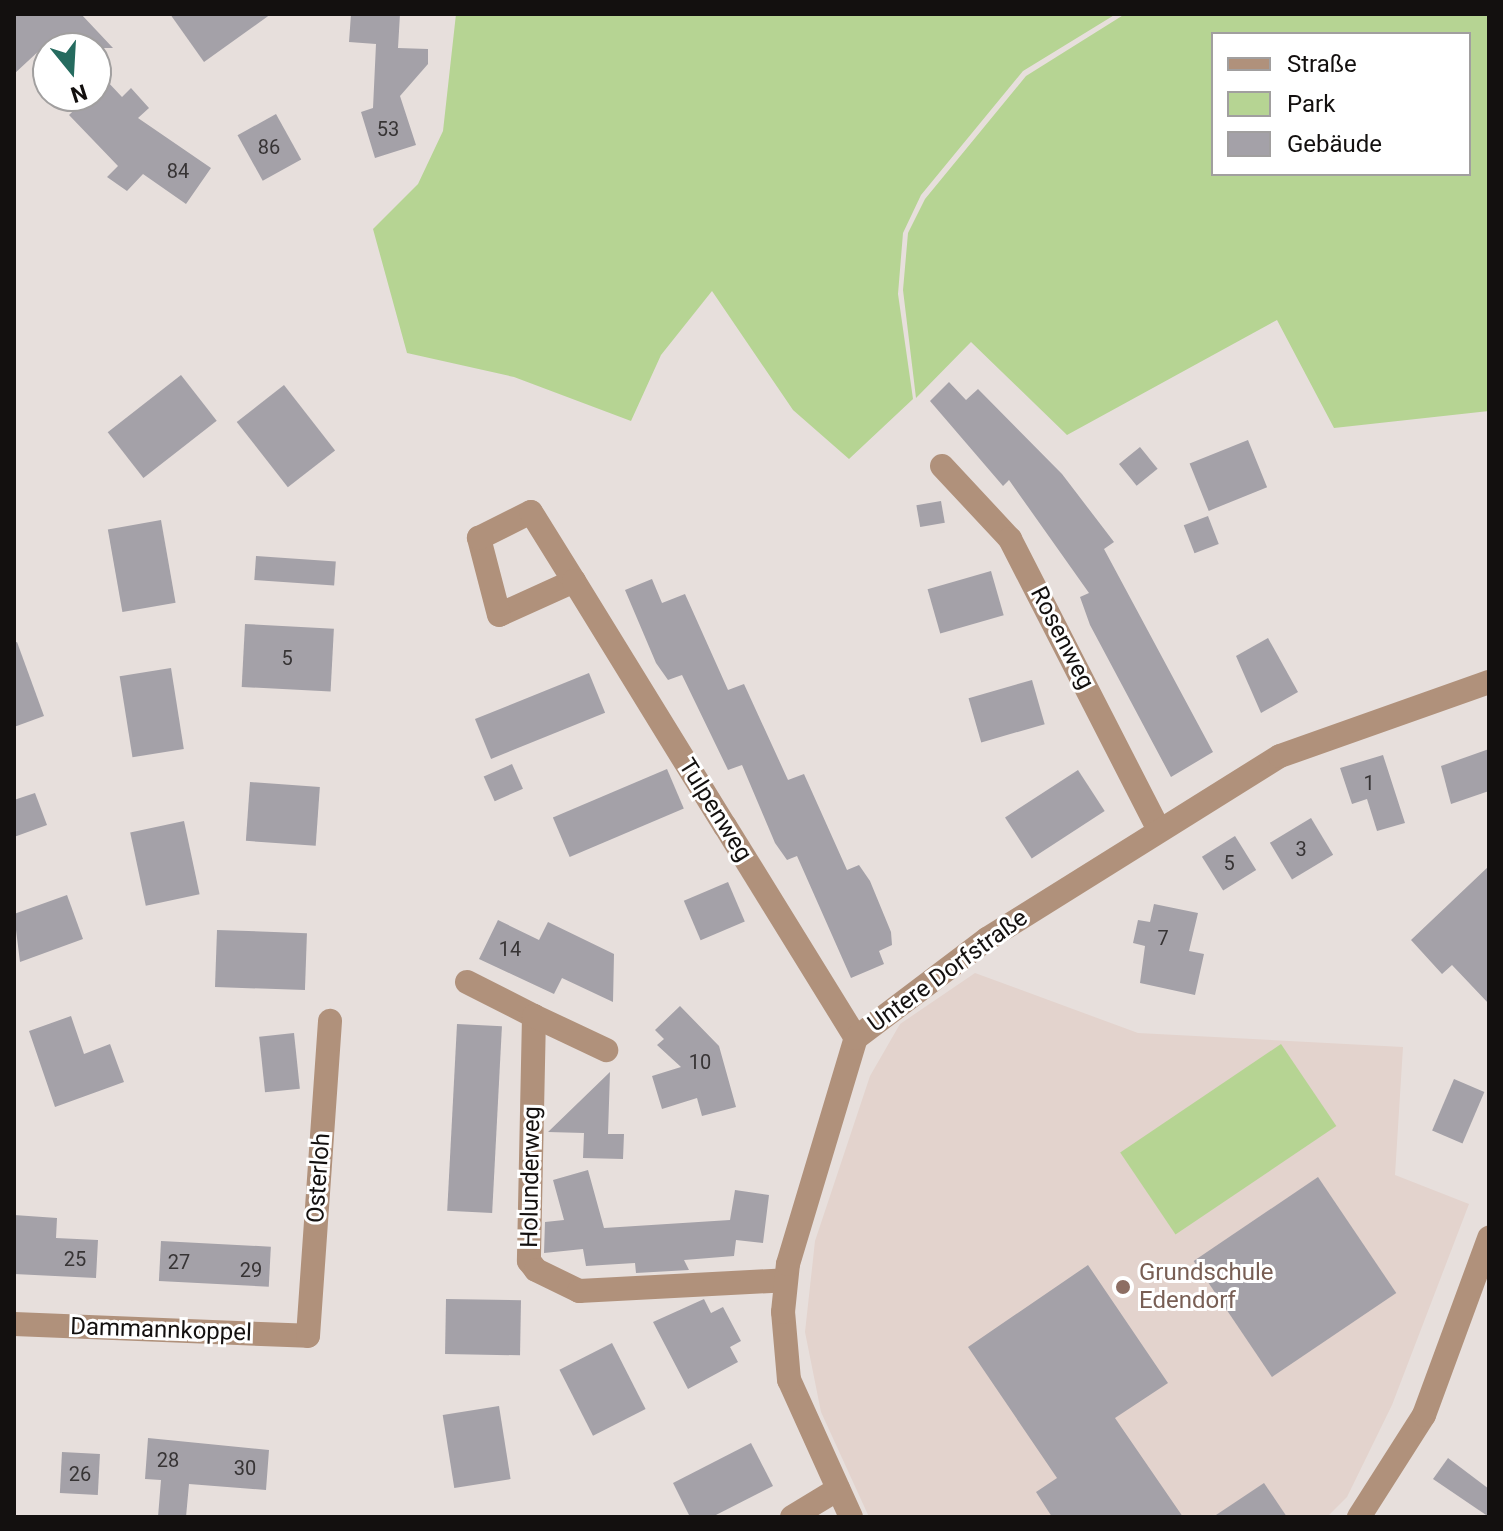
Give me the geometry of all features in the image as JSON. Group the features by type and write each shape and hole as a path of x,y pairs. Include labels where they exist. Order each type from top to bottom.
{"street":[{"name":"Rosenweg","path":"942,466 1010,539 1158,828"},
{"name":"Tulpenweg","path":"574,581 499,615 479,538 531,512 574,581 856,1038"},
{"name":"Untere Dorfstraße","path":"851,1517 789,1380 786,1280 856,1038 987,939 1158,828 1309,742 1489,682"},
{"path":"467,982 606,1050"},
{"name":"Holunderweg","path":"534,1016 529,1261 536,1270 579,1291 786,1280"},
{"name":"Osterloh","path":"308,1336 330,1021"},
{"path":"1359,1517 1424,1415 1489,1238"},
{"name":"Dammannkoppel","path":"14,1324 308,1336"},
{"path":"792,1517 838,1489"}],"shaded area":[{"name":"Grundschule Edendorf","path":"975,973 1138,1033 1403,1047 1395,1175 1469,1204 1392,1405 1347,1497 1327,1517 869,1517 821,1412 805,1332 815,1241 870,1076 900,1024"}],"green space":[{"path":"456,14 1116,14 1023,71 921,195 903,233 898,294 913,399 849,459 793,410 712,291 661,355 631,421 514,377 407,353 373,229 418,184 443,131"},
{"path":"1125,14 1489,14 1489,411 1334,428 1277,320 1067,435 971,342 916,398 903,290 908,233 925,199 1026,76"},
{"path":"1281,1044 1336,1126 1176,1235 1120,1152"}],"building":[{"path":"14,14 81,14 98,32 32,32 32,57 14,74"},
{"path":"170,14 271,14 204,62"},
{"path":"351,14 400,14 398,48 428,49 428,64 400,96 416,145 375,158 361,112 373,108 376,44 349,42"},
{"path":"112,86 122,97 131,88 149,108 138,118 211,168 186,204 143,174 127,191 107,177 118,166 69,115 72,112 112,112"},
{"path":"276,114 301,159 263,181 238,135"},
{"path":"181,375 217,421 143,478 108,432"},
{"path":"949,382 966,400 978,389 1062,474 1114,542 1104,549 1213,752 1171,777 1090,625 1080,597 1089,593 1009,480 1003,486 930,401"},
{"path":"284,385 335,450 288,487 237,422"},
{"path":"1248,440 1267,487 1209,511 1190,464"},
{"path":"1140,447 1158,469 1137,486 1119,464"},
{"path":"941,501 945,523 920,527 916,505"},
{"path":"1208,516 1219,544 1194,553 1184,525"},
{"path":"161,520 176,603 122,612 108,529"},
{"path":"256,556 336,562 334,586 254,580"},
{"path":"991,571 1004,615 940,633 928,589"},
{"path":"652,579 662,603 685,594 728,690 744,684 788,780 804,774 847,870 859,865 870,881 891,932 892,945 879,951 884,964 851,978 797,856 787,860 775,843 742,765 728,770 682,675 668,680 656,663 625,590"},
{"path":"245,624 334,629 331,692 242,687"},
{"path":"1268,638 1298,692 1261,713 1236,656"},
{"path":"17,642 44,716 14,727 14,643"},
{"path":"171,668 184,749 132,757 120,676"},
{"path":"589,673 605,713 491,759 475,719"},
{"path":"1032,680 1045,724 981,742 969,698"},
{"path":"1489,749 1489,791 1451,804 1441,766"},
{"path":"1383,755 1405,823 1377,831 1367,799 1352,804 1340,768"},
{"path":"512,764 523,789 495,801 484,777"},
{"path":"667,769 684,809 570,857 553,817"},
{"path":"1078,770 1105,811 1032,858 1005,817"},
{"path":"250,782 320,787 316,846 246,841"},
{"path":"35,793 47,825 14,837 14,800"},
{"path":"1311,818 1333,855 1292,880 1270,843"},
{"path":"184,821 200,894 146,906 130,832"},
{"path":"1235,836 1256,870 1223,891 1202,857"},
{"path":"1489,866 1489,1004 1452,965 1442,974 1411,940"},
{"path":"728,882 745,922 701,940 684,901"},
{"path":"67,895 83,939 20,962 14,914"},
{"path":"1154,904 1198,913 1189,951 1204,954 1195,995 1140,983 1145,946 1133,943 1138,920 1150,922"},
{"path":"498,920 539,940 548,922 614,954 613,1002 562,978 554,994 479,959"},
{"path":"217,930 307,933 305,990 215,987"},
{"path":"680,1006 719,1046 736,1107 702,1116 697,1098 662,1109 652,1076 681,1067 657,1045 664,1039 655,1030"},
{"path":"71,1016 84,1054 110,1044 124,1082 55,1107 29,1031"},
{"path":"457,1024 502,1026 492,1213 447,1211"},
{"path":"294,1033 300,1089 265,1092 259,1037"},
{"path":"610,1072 608,1134 624,1134 623,1159 583,1158 584,1133 548,1132"},
{"path":"1454,1079 1484,1092 1462,1143 1432,1131"},
{"path":"588,1170 604,1228 730,1220 735,1190 769,1195 763,1243 736,1240 734,1256 684,1260 689,1270 636,1273 635,1263 586,1266 583,1249 544,1253 545,1222 564,1220 553,1180"},
{"path":"1318,1177 1396,1293 1272,1377 1194,1261"},
{"path":"14,1215 57,1218 56,1238 98,1240 96,1278 14,1274"},
{"path":"161,1241 271,1247 269,1287 159,1281"},
{"path":"1088,1265 1168,1383 1115,1418 1183,1517 1052,1517 1036,1492 1057,1478 968,1347"},
{"path":"446,1299 521,1300 520,1355 445,1354"},
{"path":"704,1299 711,1313 723,1307 741,1341 730,1347 738,1362 688,1389 653,1322"},
{"path":"612,1343 646,1409 593,1436 559,1370"},
{"path":"499,1406 511,1479 454,1488 443,1415"},
{"path":"148,1438 269,1450 266,1490 189,1484 186,1517 158,1517 161,1480 145,1479"},
{"path":"751,1443 773,1486 712,1517 690,1517 673,1483"},
{"path":"62,1452 100,1454 98,1495 60,1493"},
{"path":"1448,1458 1489,1489 1489,1517 1433,1479"},
{"path":"1264,1483 1287,1517 1213,1517"}],"place":[{"name":"Grundschule Edendorf","path":"1123,1287"}]}
